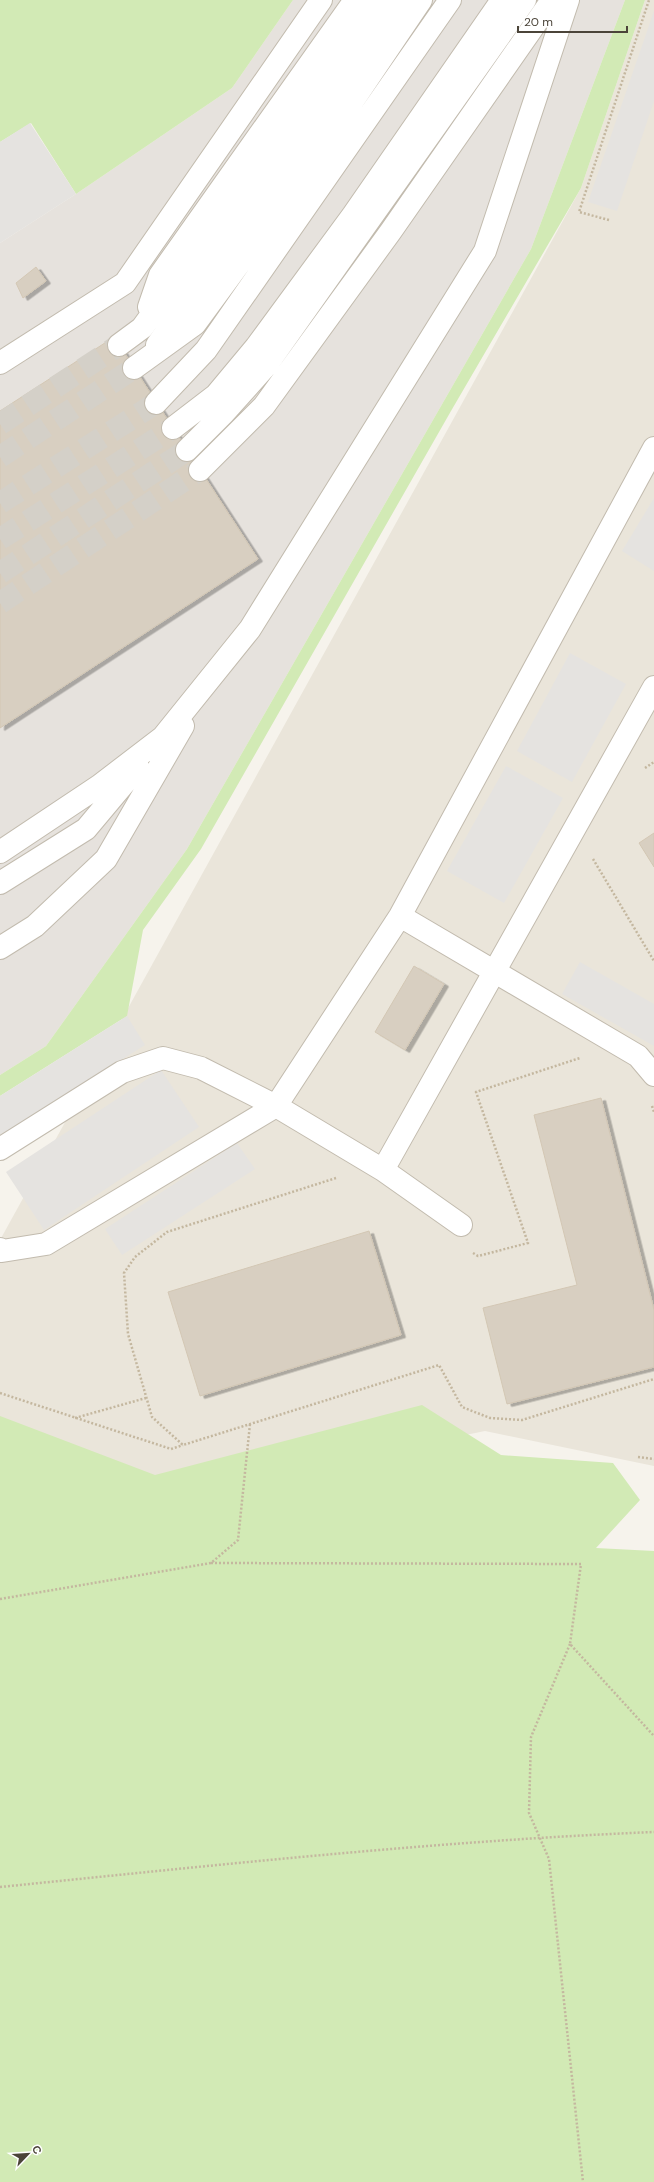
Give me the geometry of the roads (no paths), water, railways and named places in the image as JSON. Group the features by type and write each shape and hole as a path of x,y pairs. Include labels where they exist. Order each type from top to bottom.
{"lane":[{"path":"0,362 125,283 321,0"},
{"path":"142,328 160,275 355,0"},
{"path":"119,345 142,328 379,0"},
{"path":"402,0 140,364 195,324 281,207 421,0"},
{"path":"156,403 206,350 450,0"},
{"path":"173,428 216,395 256,347 353,215 502,0"},
{"path":"187,450 224,413 266,366 526,0"},
{"path":"200,470 264,406 391,232 552,0"},
{"path":"0,883 86,829 163,737 250,629 485,251 568,0"},
{"path":"0,1248 2,1251 46,1244 276,1106 400,916 654,448"},
{"path":"0,948 35,926 106,859 216,672"},
{"path":"383,1170 654,688"},
{"path":"0,852 99,786 163,737"},
{"path":"400,916 638,1056 654,1075"},
{"path":"0,1149 122,1072 163,1058 201,1068 276,1106 383,1170 461,1225"}],"tunnel":[{"path":"0,424 119,345"},
{"path":"0,457 134,368"},
{"path":"0,503 156,403"},
{"path":"0,539 173,428"},
{"path":"0,573 187,450"},
{"path":"0,603 200,470"}]}
